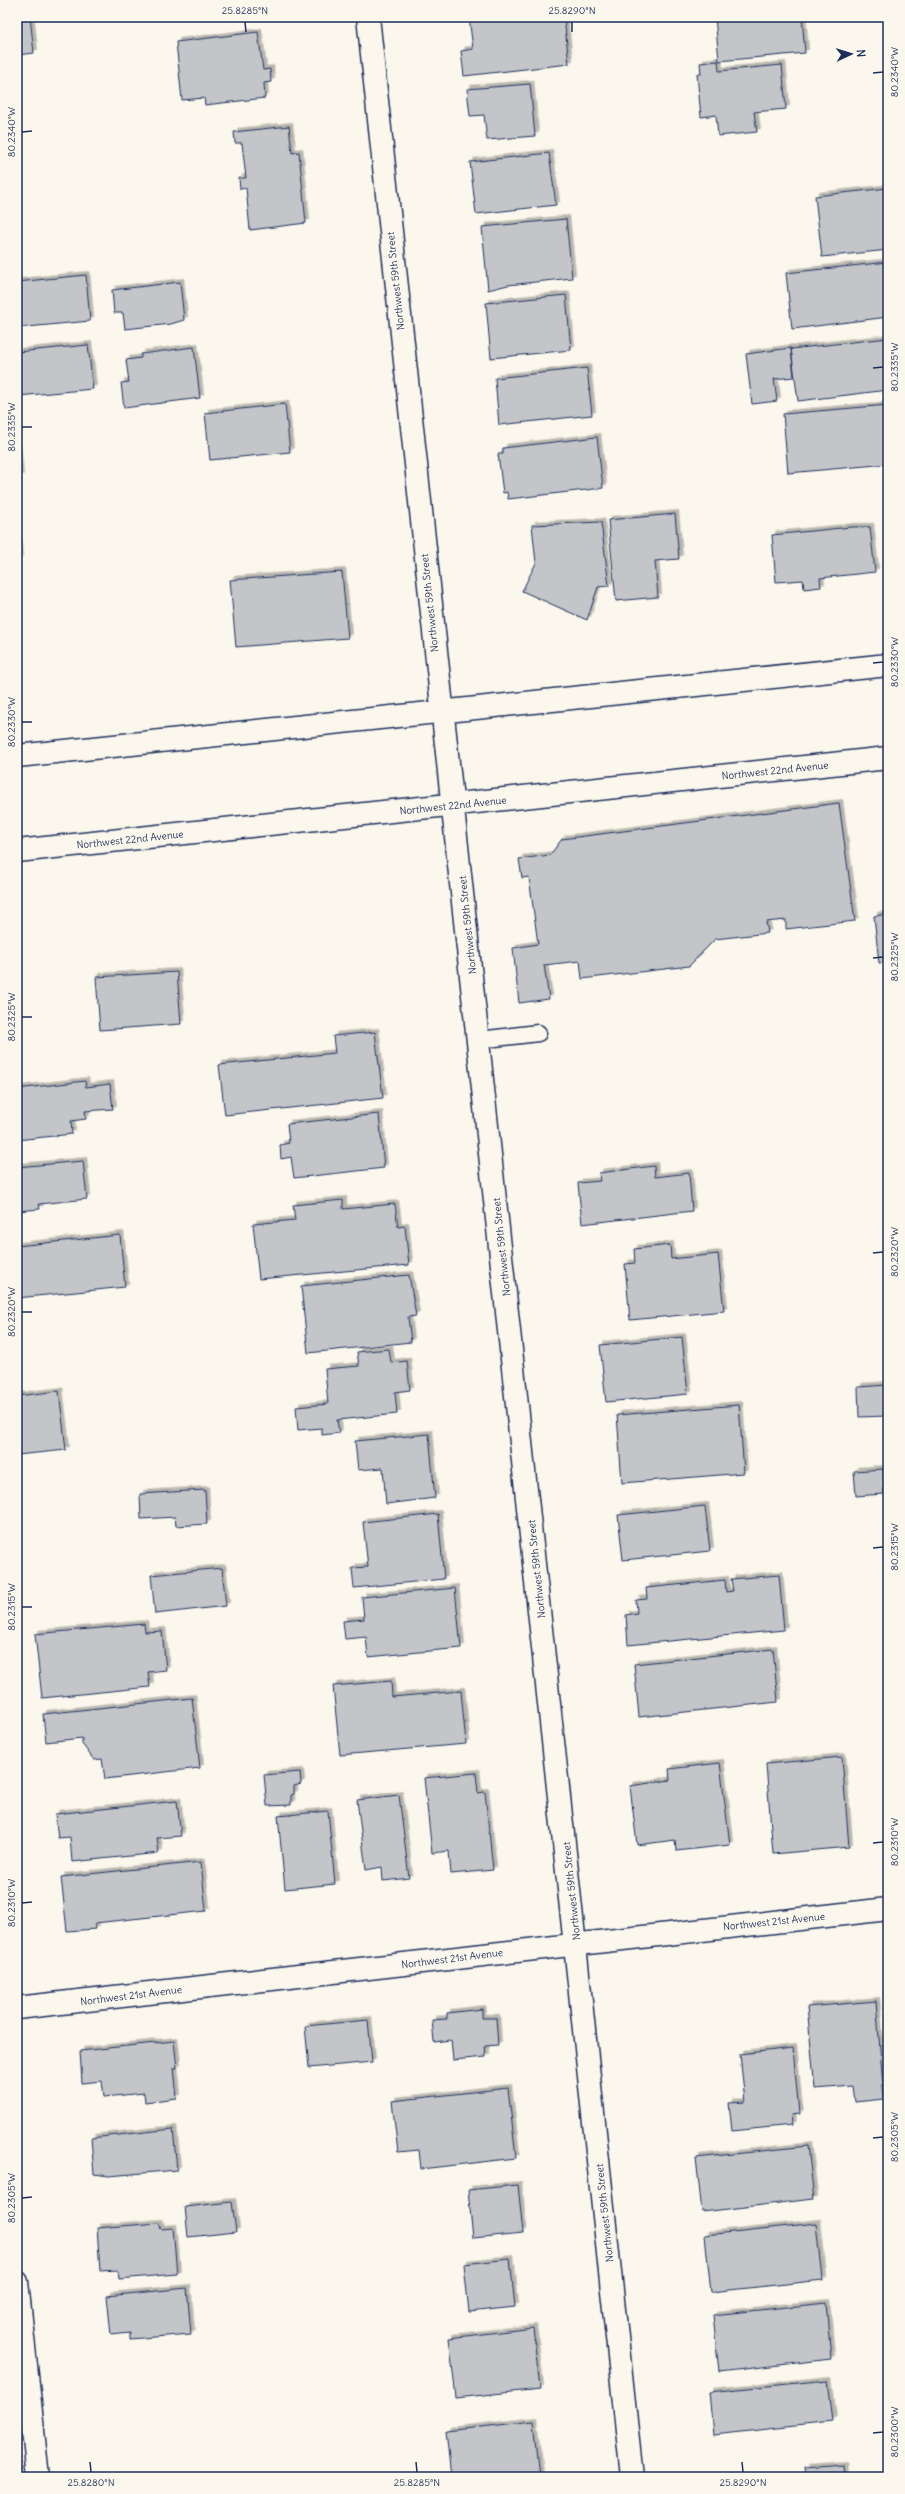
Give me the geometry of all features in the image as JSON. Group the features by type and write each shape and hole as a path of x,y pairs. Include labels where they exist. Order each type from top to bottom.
{"street":[{"name":"Northwest 59th Street","path":"368,17 440,711 454,805 577,1943 632,2477"},
{"path":"17,756 888,665"},
{"name":"Northwest 22nd Avenue","path":"17,851 888,758"},
{"name":"Northwest 21st Avenue","path":"17,2008 577,1943 888,1909"},
{"path":"17,2282 38,2477"}],"lane":[{"path":"479,1040 538,1033"}],"building":[{"path":"17,17 30,17 34,53 17,55"},
{"path":"469,17 564,17 569,64 464,76 461,51 473,49"},
{"path":"715,17 802,17 805,53 719,61"},
{"path":"258,32 263,70 270,69 271,82 264,83 265,98 205,105 204,98 182,100 176,42"},
{"path":"718,61 719,71 782,65 786,109 754,112 757,132 718,136 716,115 701,117 697,74 701,74 700,63"},
{"path":"530,84 535,136 487,140 484,115 470,116 467,89"},
{"path":"289,126 292,153 299,152 306,223 250,230 246,188 240,189 239,178 246,178 242,143 235,143 234,132"},
{"path":"549,153 556,205 476,214 470,162"},
{"path":"888,188 888,250 822,257 815,196"},
{"path":"566,219 572,278 508,285 488,290 482,227"},
{"path":"888,262 888,317 792,329 786,273"},
{"path":"86,275 90,321 17,328 17,282"},
{"path":"180,282 184,320 171,324 125,329 123,313 114,313 112,290"},
{"path":"566,295 571,350 491,358 486,303"},
{"path":"888,338 888,390 798,401 791,349"},
{"path":"88,345 93,389 18,396 17,352"},
{"path":"194,347 200,398 124,408 121,383 129,382 126,360 141,358 141,354"},
{"path":"791,348 794,377 774,379 777,401 752,404 746,354"},
{"path":"587,368 592,415 499,425 495,378"},
{"path":"285,404 290,452 210,460 205,413"},
{"path":"888,405 888,464 788,473 783,414"},
{"path":"597,437 603,488 508,499 507,492 503,493 498,454 503,454 503,448"},
{"path":"17,448 20,478 17,478"},
{"path":"675,514 679,559 655,561 658,597 616,601 608,520"},
{"path":"601,522 609,586 598,587 587,620 522,591 536,563 532,525"},
{"path":"17,526 19,560 17,560"},
{"path":"851,527 870,527 875,572 820,578 821,587 804,589 803,580 776,582 772,535"},
{"path":"342,572 348,638 236,647 230,580"},
{"path":"839,803 855,921 786,929 786,920 766,922 768,933 715,939 689,966 582,979 580,961 544,965 549,999 519,1003 513,948 538,944 529,877 522,878 519,859 550,855 562,839"},
{"path":"888,914 888,962 879,963 874,916"},
{"path":"177,972 181,1024 100,1030 96,977"},
{"path":"375,1032 383,1098 225,1115 219,1065 335,1053 333,1036"},
{"path":"85,1081 86,1087 110,1084 113,1109 85,1111 86,1119 71,1121 72,1134 17,1140 17,1089"},
{"path":"379,1114 384,1168 294,1178 291,1157 281,1159 280,1145 289,1143 287,1124"},
{"path":"83,1161 87,1199 39,1204 40,1209 17,1211 17,1167"},
{"path":"654,1166 655,1177 689,1173 692,1211 582,1224 578,1183 600,1181 599,1173"},
{"path":"343,1200 343,1209 395,1204 398,1227 405,1226 409,1265 259,1279 253,1224 295,1220 293,1205"},
{"path":"120,1235 125,1287 17,1298 17,1246"},
{"path":"670,1245 671,1259 718,1254 724,1311 630,1320 625,1264 635,1263 634,1249"},
{"path":"885,1245 888,1245 888,1266"},
{"path":"409,1275 416,1316 408,1317 411,1342 308,1353 301,1286"},
{"path":"682,1337 688,1394 606,1402 600,1345"},
{"path":"389,1349 391,1363 407,1361 410,1390 395,1392 397,1414 337,1420 339,1433 322,1435 322,1428 298,1430 296,1407 328,1404 325,1369 359,1366 357,1352"},
{"path":"888,1385 888,1416 859,1417 858,1387"},
{"path":"59,1391 66,1450 17,1455 17,1396"},
{"path":"739,1405 744,1473 622,1483 617,1415"},
{"path":"429,1434 435,1498 386,1504 383,1468 358,1470 355,1441"},
{"path":"883,1469 884,1494 856,1496 854,1471"},
{"path":"205,1490 207,1524 176,1526 175,1517 141,1519 140,1494"},
{"path":"705,1506 710,1551 623,1560 618,1515"},
{"path":"438,1514 444,1579 354,1588 352,1568 368,1567 363,1522"},
{"path":"222,1568 226,1606 155,1614 151,1575"},
{"path":"779,1575 784,1630 628,1645 626,1615 637,1613 636,1600 647,1599 646,1588 725,1580 726,1592 733,1591 731,1579"},
{"path":"455,1588 461,1648 368,1657 366,1637 345,1639 343,1621 364,1619 362,1597"},
{"path":"144,1624 145,1632 162,1631 166,1670 148,1672 150,1687 42,1698 35,1634"},
{"path":"773,1649 778,1702 639,1717 634,1664"},
{"path":"391,1681 392,1697 461,1691 466,1744 340,1755 333,1686"},
{"path":"192,1698 200,1768 105,1779 102,1759 94,1760 82,1744 82,1738 46,1742 43,1714"},
{"path":"842,1757 849,1847 773,1854 766,1764"},
{"path":"720,1763 730,1845 676,1851 675,1840 637,1845 630,1786 670,1780 669,1769"},
{"path":"300,1772 301,1784 294,1786 294,1794 291,1795 291,1805 267,1806 264,1775"},
{"path":"476,1773 478,1793 485,1792 493,1870 451,1874 449,1851 432,1853 424,1778"},
{"path":"399,1795 409,1878 383,1881 382,1867 366,1870 357,1800"},
{"path":"177,1801 181,1836 157,1838 159,1853 72,1862 70,1837 58,1838 55,1814"},
{"path":"328,1811 335,1884 285,1889 278,1816"},
{"path":"201,1862 206,1911 95,1923 96,1929 67,1931 61,1877"},
{"path":"876,2001 884,2099 855,2102 853,2086 815,2089 807,2007"},
{"path":"482,2009 482,2018 496,2018 498,2045 485,2046 486,2057 453,2060 451,2040 434,2042 432,2020 447,2019 447,2013"},
{"path":"368,2020 372,2062 309,2068 305,2026"},
{"path":"174,2041 177,2068 174,2068 177,2098 145,2102 144,2093 104,2097 102,2081 82,2083 80,2051"},
{"path":"793,2048 799,2114 791,2115 792,2125 732,2131 729,2103 745,2102 740,2054"},
{"path":"508,2088 516,2158 421,2169 419,2150 398,2152 392,2101"},
{"path":"173,2129 177,2170 109,2176 94,2174 91,2138"},
{"path":"808,2146 814,2199 702,2212 696,2158"},
{"path":"518,2185 523,2233 473,2238 468,2190"},
{"path":"232,2202 236,2232 188,2237 185,2207"},
{"path":"159,2223 161,2229 173,2228 177,2274 119,2279 118,2270 100,2271 97,2228"},
{"path":"817,2223 823,2280 711,2292 705,2235"},
{"path":"510,2259 515,2307 469,2312 464,2264"},
{"path":"187,2288 191,2334 130,2339 130,2333 111,2335 107,2296"},
{"path":"826,2303 831,2359 719,2372 713,2315"},
{"path":"533,2328 540,2389 456,2398 449,2338"},
{"path":"828,2380 833,2422 713,2435 709,2392"},
{"path":"534,2421 540,2477 451,2477 446,2431"},
{"path":"843,2465 844,2477 806,2477 805,2468"}]}
